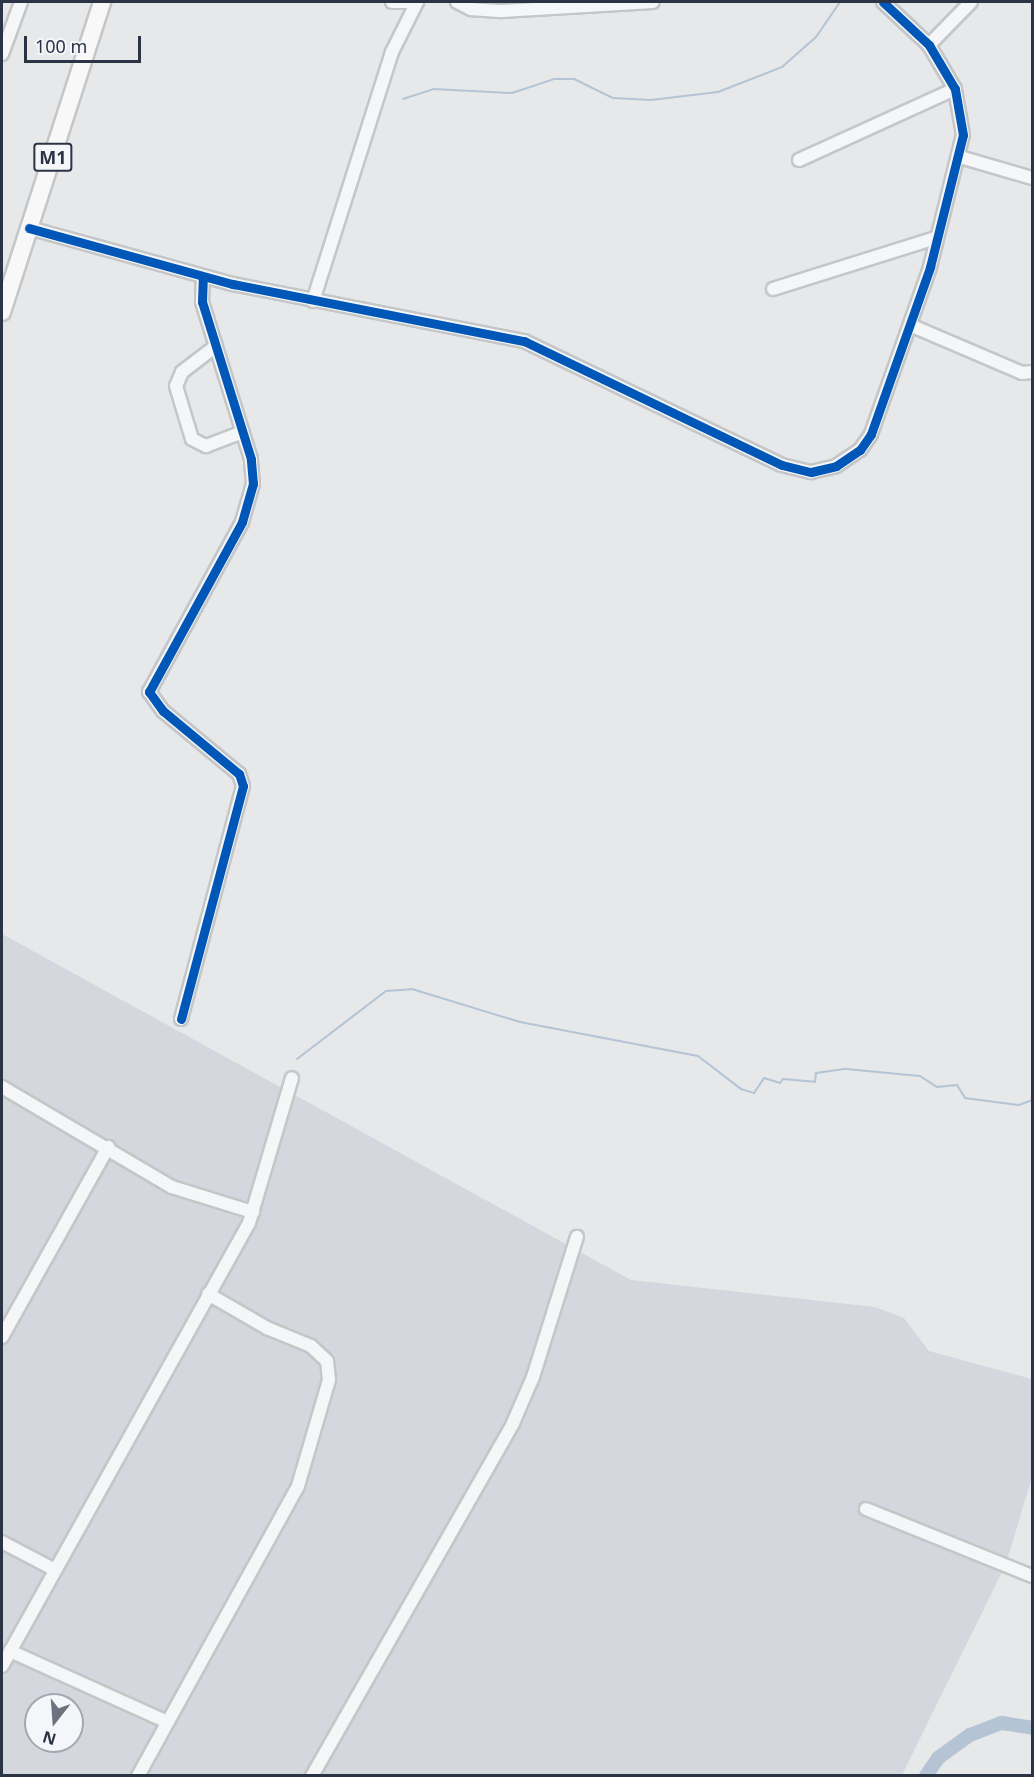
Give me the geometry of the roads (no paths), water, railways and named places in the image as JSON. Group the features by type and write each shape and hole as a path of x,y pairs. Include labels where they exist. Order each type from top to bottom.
{"highway":[{"name":"M1","path":"2,281 94,2"},
{"name":"M1","path":"2,312 102,2"}],"street":[{"path":"2,54 21,2"},
{"path":"313,301 392,52 417,2 392,2"},
{"path":"457,2 471,9 502,11 653,2"},
{"path":"29,228 203,277 313,301 524,341 782,465 811,472 848,459 871,434 910,326 960,157 963,135 955,90 929,45 883,2"},
{"path":"929,45 971,2"},
{"path":"799,160 955,90"},
{"path":"960,157 1032,178"},
{"path":"773,289 936,238"},
{"path":"181,1019 243,786 239,774 163,711 149,692 248,506 253,476 242,432 202,302 203,277"},
{"path":"910,326 1012,369 1032,372"},
{"path":"216,346 182,372 176,386 192,439 206,446 242,432"},
{"path":"2,1666 253,1212 292,1078"},
{"path":"2,1087 108,1147 172,1187 253,1212"},
{"path":"2,1337 108,1147"},
{"path":"312,1776 523,1403 577,1237"},
{"path":"138,1776 298,1486 330,1380 327,1361 311,1346 267,1328 208,1294"},
{"path":"866,1509 1032,1576"},
{"path":"2,1542 55,1570"},
{"path":"10,1651 167,1722"}],"waterway":[{"path":"403,99 433,89 512,93 554,79 574,79 613,98 651,100 718,92 782,67 816,37 840,2"},
{"path":"297,1059 386,991 412,989 520,1022 698,1056 741,1089 754,1093 764,1078 780,1083 783,1079 815,1082 816,1073 846,1069 920,1076 937,1087 957,1085 965,1098 1019,1105 1032,1100"},
{"path":"926,1776 938,1758 970,1735 1002,1723 1032,1728"}]}
